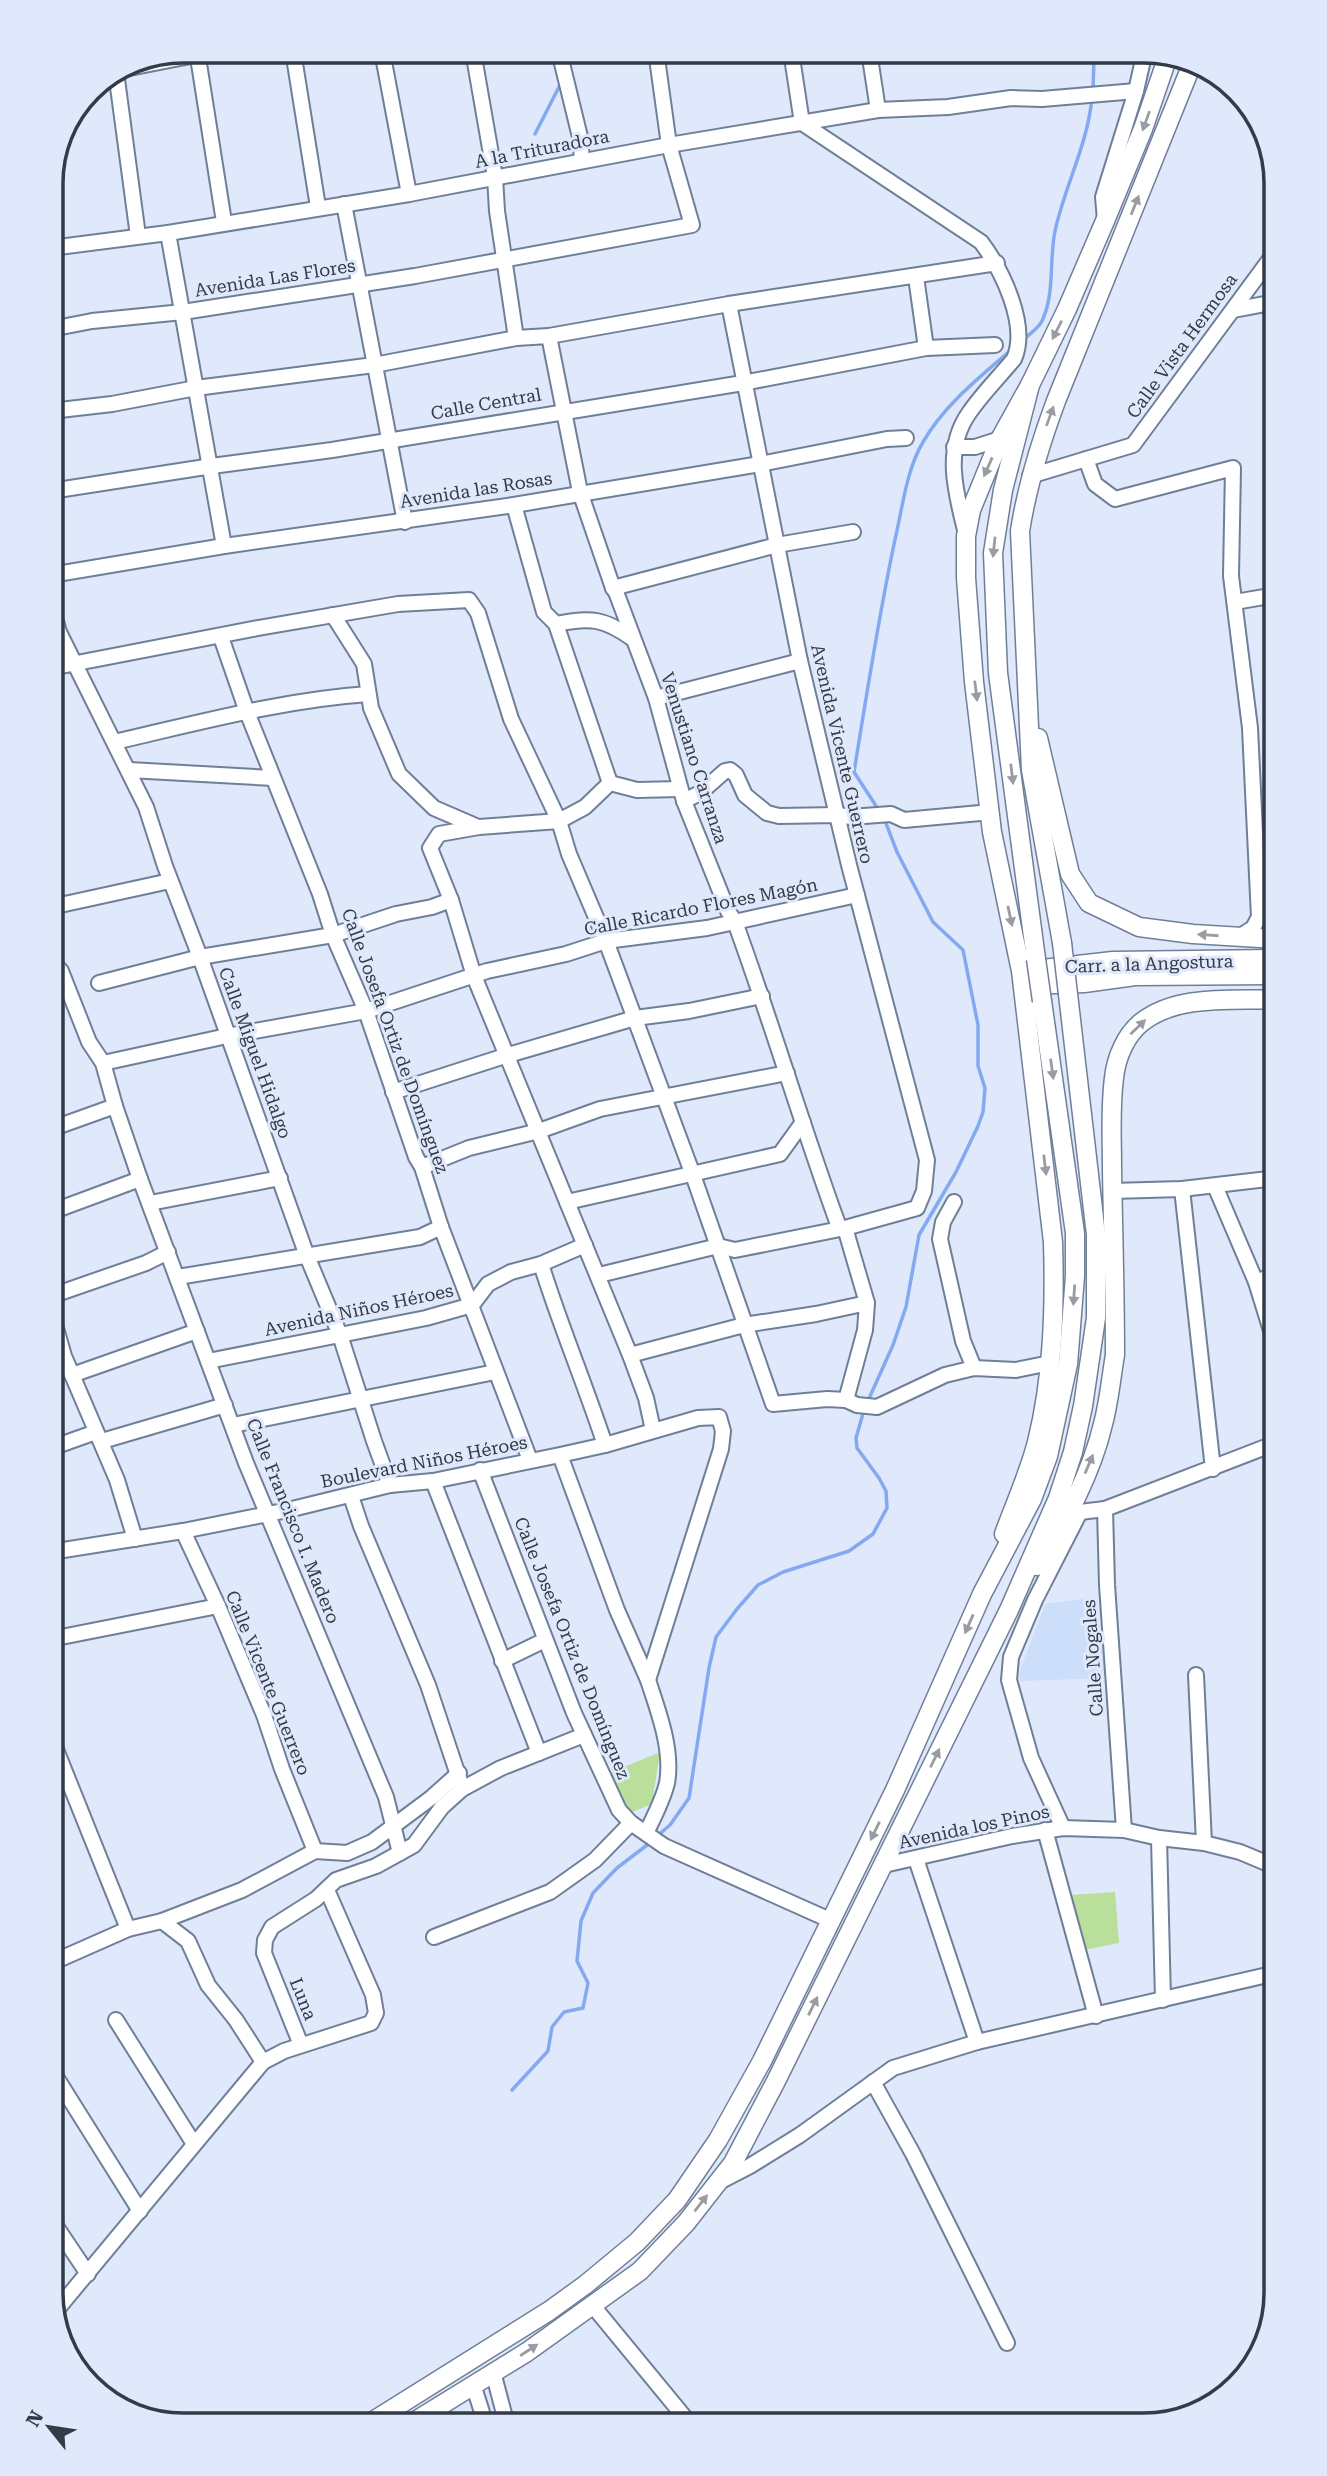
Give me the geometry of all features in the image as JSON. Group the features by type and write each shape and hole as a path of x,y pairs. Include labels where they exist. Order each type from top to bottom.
{"main road":[{"path":"982,1594 1036,1445 1050,1363 1054,1280 1053,1242 1022,978 992,832 974,682 966,578 966,536 971,510 1000,439 1067,309 1143,129 1165,65"},
{"path":"428,2413 527,2352 640,2271 686,2223 733,2163 884,1865 1009,1609 1058,1498 1073,1452 1089,1372 1096,1318 1096,1235 1062,943 1031,770 1020,531 1031,477 1056,401 1189,72"},
{"path":"386,2413 585,2286 637,2242 677,2200 718,2140 742,2098 832,1921 895,1790 982,1594 1032,1499 1048,1456 1068,1364 1076,1276 1075,1233 998,673 993,553 1003,490 1030,385"},
{"path":"1029,701 1070,874 1089,903 1139,927 1264,938"},
{"name":"Carr. a la Angostura","path":"1022,978 1113,961 1264,959"},
{"name":"Carr. a la Angostura","path":"1022,978 1084,983 1135,976 1264,975"},
{"path":"1009,1609 1074,1512 1103,1425 1113,1368 1114,1076 1119,1055 1129,1035 1140,1023 1175,1005 1264,999"}],"street":[{"path":"199,63 224,222"},
{"path":"295,63 318,207"},
{"path":"385,63 409,194"},
{"path":"475,63 495,177 516,338"},
{"path":"562,63 580,137 582,160"},
{"path":"658,63 669,145"},
{"path":"792,63 802,123 981,242 997,263 1012,302 1019,348 1014,359 969,412 954,447 957,499 966,536"},
{"path":"871,63 878,110"},
{"path":"1105,221 1103,197 1142,63"},
{"path":"118,82 138,236"},
{"name":"A la Trituradora","path":"63,246 168,233 409,194 582,160 878,110 948,107 1011,98 1042,99 1136,91"},
{"name":"Avenida Las Flores","path":"63,326 183,312 504,261 692,225 669,145"},
{"path":"344,204 405,522"},
{"path":"168,233 212,466 224,546"},
{"path":"63,410 113,404 196,388 374,365 516,338 549,336 729,304 997,263"},
{"name":"Calle Vista Hermosa","path":"1031,477 1133,445 1264,267"},
{"path":"916,276 926,348"},
{"name":"Avenida Vicente Guerrero","path":"729,304 800,661 857,895 927,1160 924,1191 918,1208 842,1227"},
{"path":"1233,310 1264,304"},
{"name":"Venustiano Carranza","path":"549,336 580,492 612,588 617,592 656,698 682,795 728,911 735,922 762,996 867,1303"},
{"name":"Calle Central","path":"63,489 743,383 926,348 995,345"},
{"name":"Avenida las Rosas","path":"63,573 224,546 514,505 760,464 887,439 906,438"},
{"path":"954,447 975,447 1000,439"},
{"path":"1086,459 1095,485 1115,499 1233,468 1231,576 1250,728 1259,917 1264,930"},
{"path":"514,505 544,612 556,624 610,783"},
{"path":"612,588 777,545 853,531"},
{"path":"1235,602 1264,598"},
{"path":"63,665 398,604 469,600 478,613 511,719 559,821 569,854 606,941 693,1175 773,1404 846,1400 857,1405 877,1407 945,1375 974,1368 1016,1370 1050,1363"},
{"path":"605,622 621,604"},
{"path":"333,615 364,664 371,708 399,774 434,808 479,827"},
{"path":"556,624 583,619 605,622 633,639"},
{"name":"Calle Josefa Ortiz de Domínguez","path":"221,636 247,712 320,894 333,935 366,1011 441,1227 530,1460"},
{"name":"Calle Miguel Hidalgo","path":"63,639 146,807 170,881 307,1256 340,1335 390,1485"},
{"path":"656,698 800,661"},
{"path":"114,742 247,712 339,696 368,694"},
{"path":"610,783 636,790 682,795 700,793 730,769 736,775 745,795 767,813 779,816 891,814 904,820 991,812"},
{"path":"129,770 273,778"},
{"path":"610,783 585,807 559,821 479,827 439,834 430,848 452,900 474,976 630,1354 646,1398 653,1430"},
{"path":"63,904 170,881"},
{"name":"Calle Ricardo Flores Magón","path":"103,1063 227,1036 366,1011 474,976 566,954 606,941 707,928 857,895"},
{"path":"99,983 200,957 333,935 396,914 452,900"},
{"path":"1239,937 1252,928 1259,917"},
{"path":"63,976 89,1042 103,1063"},
{"path":"393,1092 635,1018 689,1012 762,996"},
{"name":"Calle Francisco I. Madero","path":"103,1063 140,1179 266,1514 386,1797 400,1853"},
{"path":"422,1167 469,1148 539,1131 600,1109 787,1073"},
{"path":"63,1125 115,1106"},
{"path":"567,1202 780,1154 803,1122"},
{"path":"150,1203 279,1178"},
{"path":"63,1208 140,1179"},
{"path":"1112,1191 1182,1189 1264,1180"},
{"path":"1215,1186 1256,1282 1264,1308"},
{"path":"1182,1189 1213,1469"},
{"path":"954,1202 943,1222 940,1239 963,1341 974,1368"},
{"path":"178,1277 420,1237 441,1227"},
{"path":"599,1275 718,1246 735,1250 842,1227"},
{"name":"Avenida Niños Héroes","path":"208,1361 426,1318 472,1305 488,1284 511,1272 541,1264 585,1245"},
{"path":"63,1292 146,1263 168,1252"},
{"path":"541,1264 605,1445"},
{"path":"1256,1282 1264,1279"},
{"path":"630,1354 744,1325 867,1303 864,1330 846,1400"},
{"path":"72,1374 197,1331"},
{"path":"63,1364 72,1374 99,1437 135,1539"},
{"path":"233,1425 495,1372"},
{"path":"63,1445 225,1405"},
{"name":"Boulevard Niños Héroes","path":"63,1550 183,1531 351,1496 390,1485 433,1480 559,1455 698,1419 719,1417 723,1431 721,1449 648,1681"},
{"path":"1063,1828 1031,1758 1009,1680 1010,1657 1074,1512 1105,1509 1264,1448"},
{"path":"559,1455 663,1725 667,1781 648,1835"},
{"name":"Calle Josefa Ortiz de Domínguez","path":"480,1470 584,1735 620,1810 632,1823 664,1846 832,1921"},
{"path":"433,1480 538,1753"},
{"path":"351,1496 428,1685 459,1773 462,1789"},
{"name":"Calle Nogales","path":"1105,1509 1107,1585 1124,1830"},
{"name":"Calle Vicente Guerrero","path":"183,1531 264,1715 282,1769 315,1851"},
{"path":"63,1637 218,1606"},
{"path":"502,1661 545,1640"},
{"path":"1196,1675 1203,1843"},
{"name":"Luna","path":"64,2302 263,2062 301,2045 264,1953 265,1940 271,1927 327,1890 336,1880 376,1866 414,1845 442,1807 462,1789 501,1768 584,1735"},
{"path":"63,1767 128,1929"},
{"path":"63,1958 128,1929 162,1921 242,1890 315,1851 346,1853 372,1842 459,1773"},
{"path":"434,1937 550,1892 595,1860 632,1823"},
{"name":"Avenida los Pinos","path":"884,1865 1063,1828 1124,1830 1159,1838 1203,1843 1240,1852 1264,1862"},
{"path":"1045,1830 1096,2016"},
{"path":"1159,1838 1163,2000"},
{"path":"916,1859 976,2042"},
{"path":"301,2045 371,2023 376,2012 373,1995 327,1890"},
{"path":"162,1921 188,1941 208,1984 236,2020 263,2062"},
{"path":"717,2183 800,2135 893,2068 976,2042 1264,1976"},
{"path":"116,2020 194,2144"},
{"path":"873,2082 1007,2343"},
{"path":"63,2088 140,2211"},
{"path":"63,2237 88,2274"},
{"path":"593,2306 681,2413"},
{"path":"492,2372 504,2413"},
{"path":"473,2384 481,2413"}],"shaded area":[{"path":"1096,1597 1106,1678 1020,1681 1019,1673 1045,1604"}],"green space":[{"path":"660,1752 652,1804 627,1814 610,1773"},
{"path":"1115,1892 1119,1943 1084,1950 1071,1895"}],"waterway":[{"path":"1093,89 1094,63"},
{"path":"535,134 561,83"},
{"path":"1023,340 1040,324 1046,311 1055,231 1086,131 1092,97"},
{"path":"880,812 854,772 884,594 909,475 923,442 941,416 963,392 1011,350"},
{"path":"867,1403 893,1345 906,1307 919,1235 956,1172 978,1126 983,1112 985,1088 978,1066 978,1025 963,950 933,922 897,852 884,818"},
{"path":"656,1837 670,1825 689,1798 716,1637 758,1585 783,1572 849,1551 873,1534 887,1508 886,1491 857,1448 856,1438 864,1410"},
{"path":"512,2090 548,2051 552,2027 564,2012 583,2008 588,1983 577,1961 581,1921 593,1893 617,1868 651,1842"}]}
